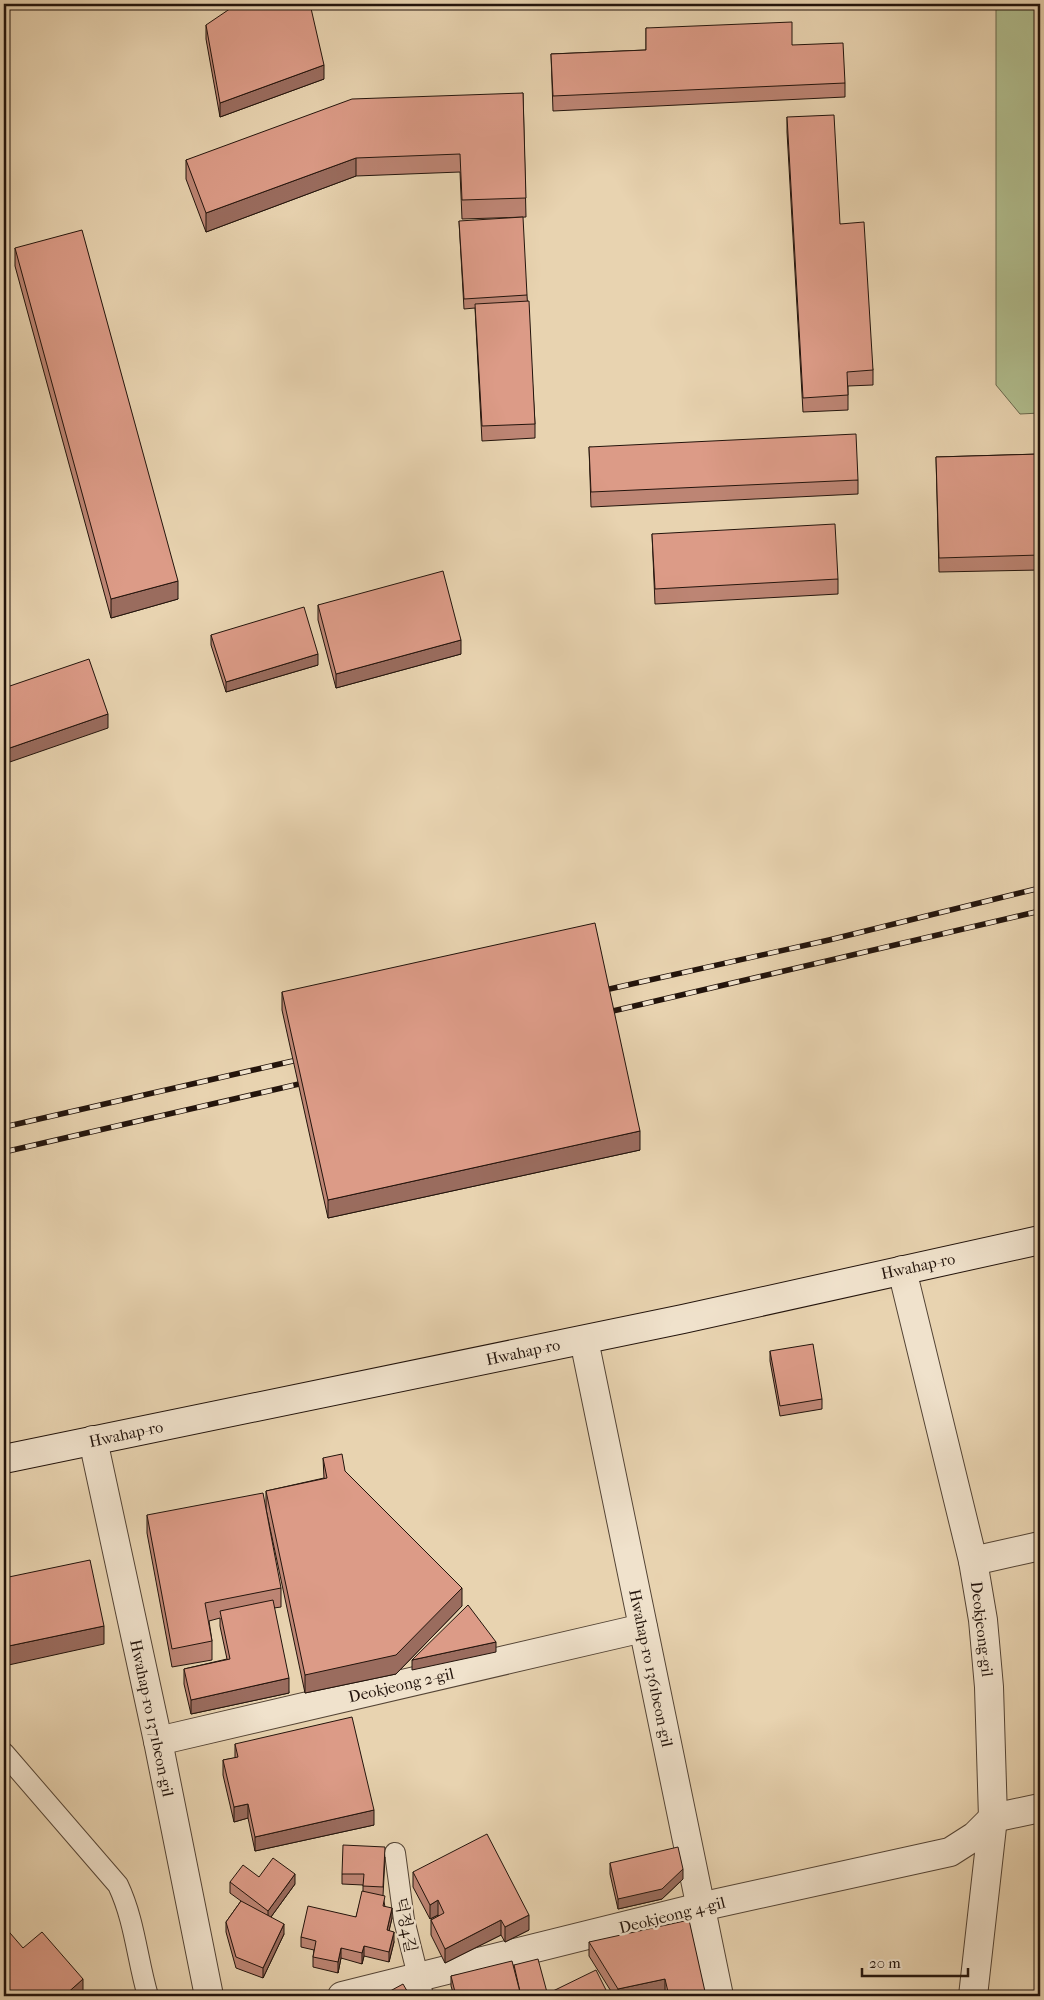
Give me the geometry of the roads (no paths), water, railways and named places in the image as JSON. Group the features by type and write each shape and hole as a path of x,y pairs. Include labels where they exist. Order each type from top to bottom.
{"street":[{"name":"Hwahap-ro","path":"4,1459 584,1340 1040,1240"},
{"name":"Deokjeong-gil","path":"902,1270 973,1561 989,1687 992,1818 973,1996"},
{"name":"Hwahap-ro 1361beon-gil","path":"584,1340 719,1996"},
{"name":"Hwahap-ro 1371beon-gil","path":"93,1440 158,1741 209,1996"},
{"path":"973,1561 1040,1546"},
{"name":"Deokjeong 2-gil","path":"158,1741 643,1628"},
{"path":"992,1818 1040,1808"},
{"name":"Deokjeong 4-gil","path":"342,1996 420,1987 700,1907 950,1852 975,1836 992,1818"}],"lane":[{"path":"4,1753 118,1885 128,1906 148,1996"},
{"name":"덕정4길","path":"395,1853 404,1920 420,1987"}],"railway":[{"path":"596,992 829,940 1040,888"},
{"path":"600,1014 1040,911"},
{"path":"4,1127 306,1058"},
{"path":"4,1152 312,1081"}]}
